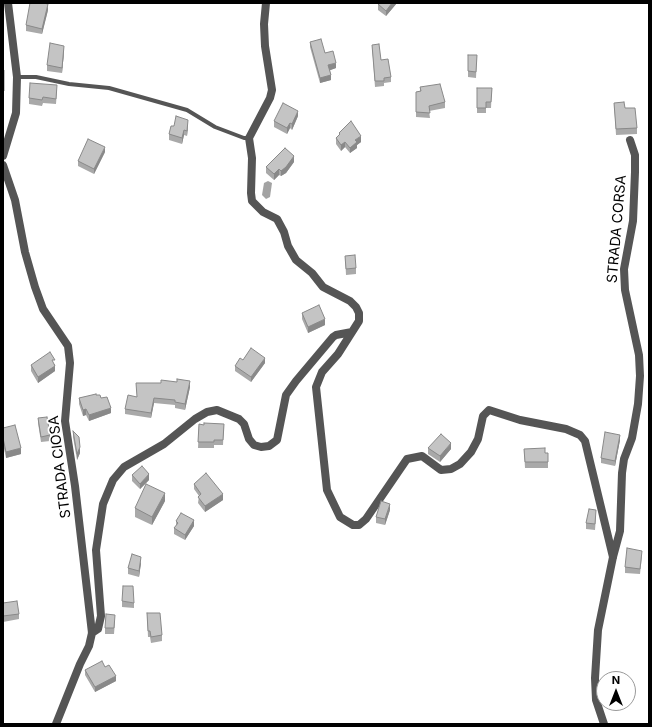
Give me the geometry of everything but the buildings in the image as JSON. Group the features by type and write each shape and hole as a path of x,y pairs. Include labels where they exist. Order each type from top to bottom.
{"street":[{"path":"3,156 16,114 17,77 8,3"},
{"path":"249,138 270,98 272,90 265,46 264,24 266,3"},
{"name":"STRADA CORSA","path":"249,138 252,158 250,193 252,201 263,212 277,219 284,232 288,246 296,260 312,273 323,287 350,301 359,313 359,321 338,354 322,372 316,387 327,490 340,518 353,525 360,525 366,519 407,458 422,456 441,470 452,469 460,464 471,452 478,439 483,416 489,410 520,420 566,429 580,435 584,442 613,557"},
{"name":"STRADA CORSA","path":"604,724 596,700 595,678 598,630 620,531 622,473 624,459 632,438 638,404 640,376 638,355 625,290 624,269 633,221 635,161 630,140"},
{"name":"STRADA CIOSA","path":"3,165 15,200 25,252 35,287 43,309 68,346 70,363 65,421 75,486 92,633 89,646 80,664 56,724"},
{"path":"92,633 98,629 101,616 96,550 103,504 113,480 124,467 164,444 195,419 207,412 217,410 239,419 244,424 249,439 254,445 261,447 269,446 277,440 286,395 296,381 333,337 352,332"}],"lane":[{"path":"17,77 36,77 68,84 109,88 187,110 215,127 244,138 249,138"}],"shaded area":[{"path":"268,181 272,183 270,197 266,199 262,195 264,183"}]}
